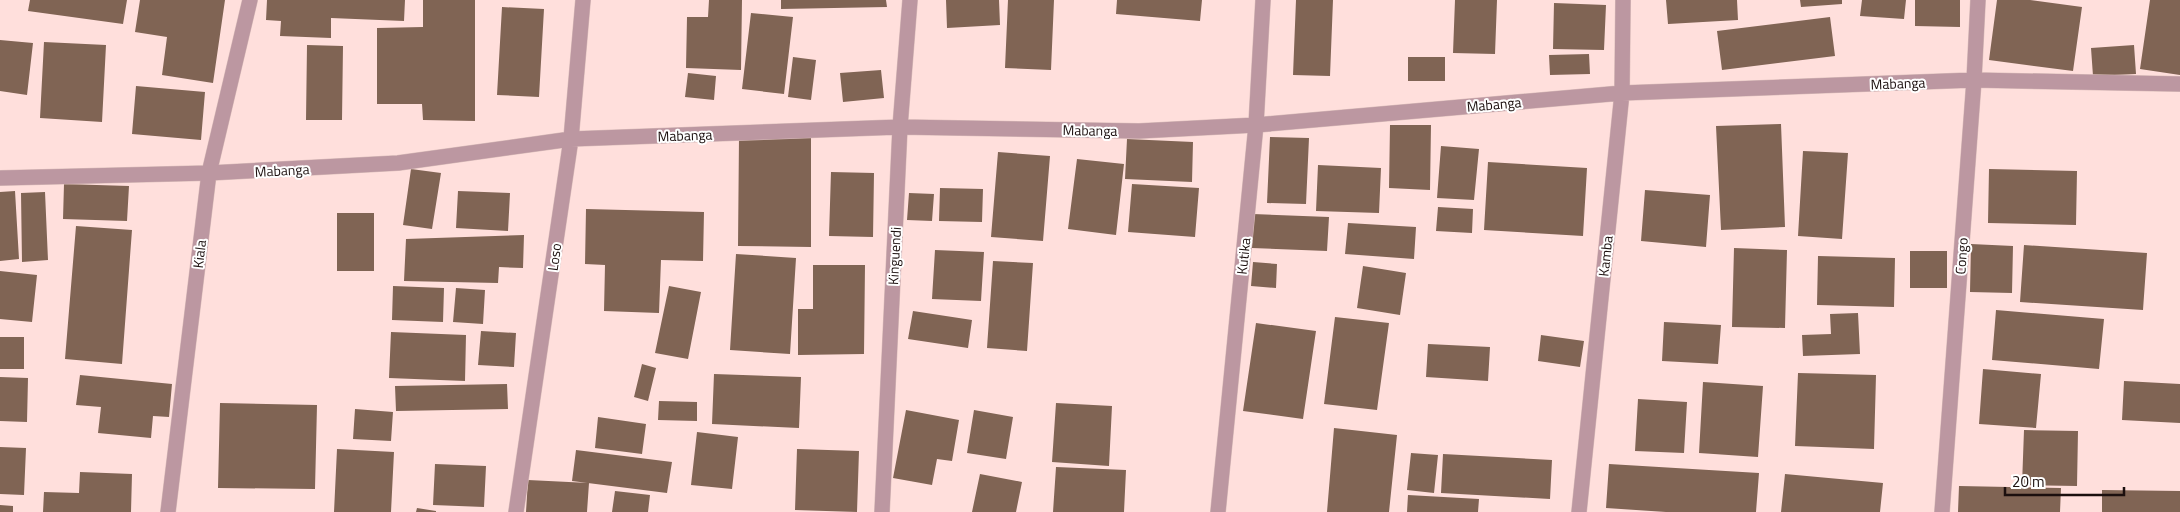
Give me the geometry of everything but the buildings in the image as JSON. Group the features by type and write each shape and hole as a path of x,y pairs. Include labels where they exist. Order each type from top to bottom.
{"street":[{"name":"Kiala","path":"168,512 209,174 250,0"},
{"name":"Loso","path":"516,512 571,139 583,0"},
{"name":"Kinguendi","path":"882,512 900,127 910,0"},
{"name":"Kutika","path":"1218,512 1256,125 1263,0"},
{"name":"Kamba","path":"1578,512 1622,93 1623,0"},
{"name":"Congo","path":"1942,512 1974,80 1978,0"},
{"name":"Mabanga","path":"0,178 209,174 398,164 571,139 900,127 1139,131 1256,125 1622,93 1974,80 2180,84"}]}
